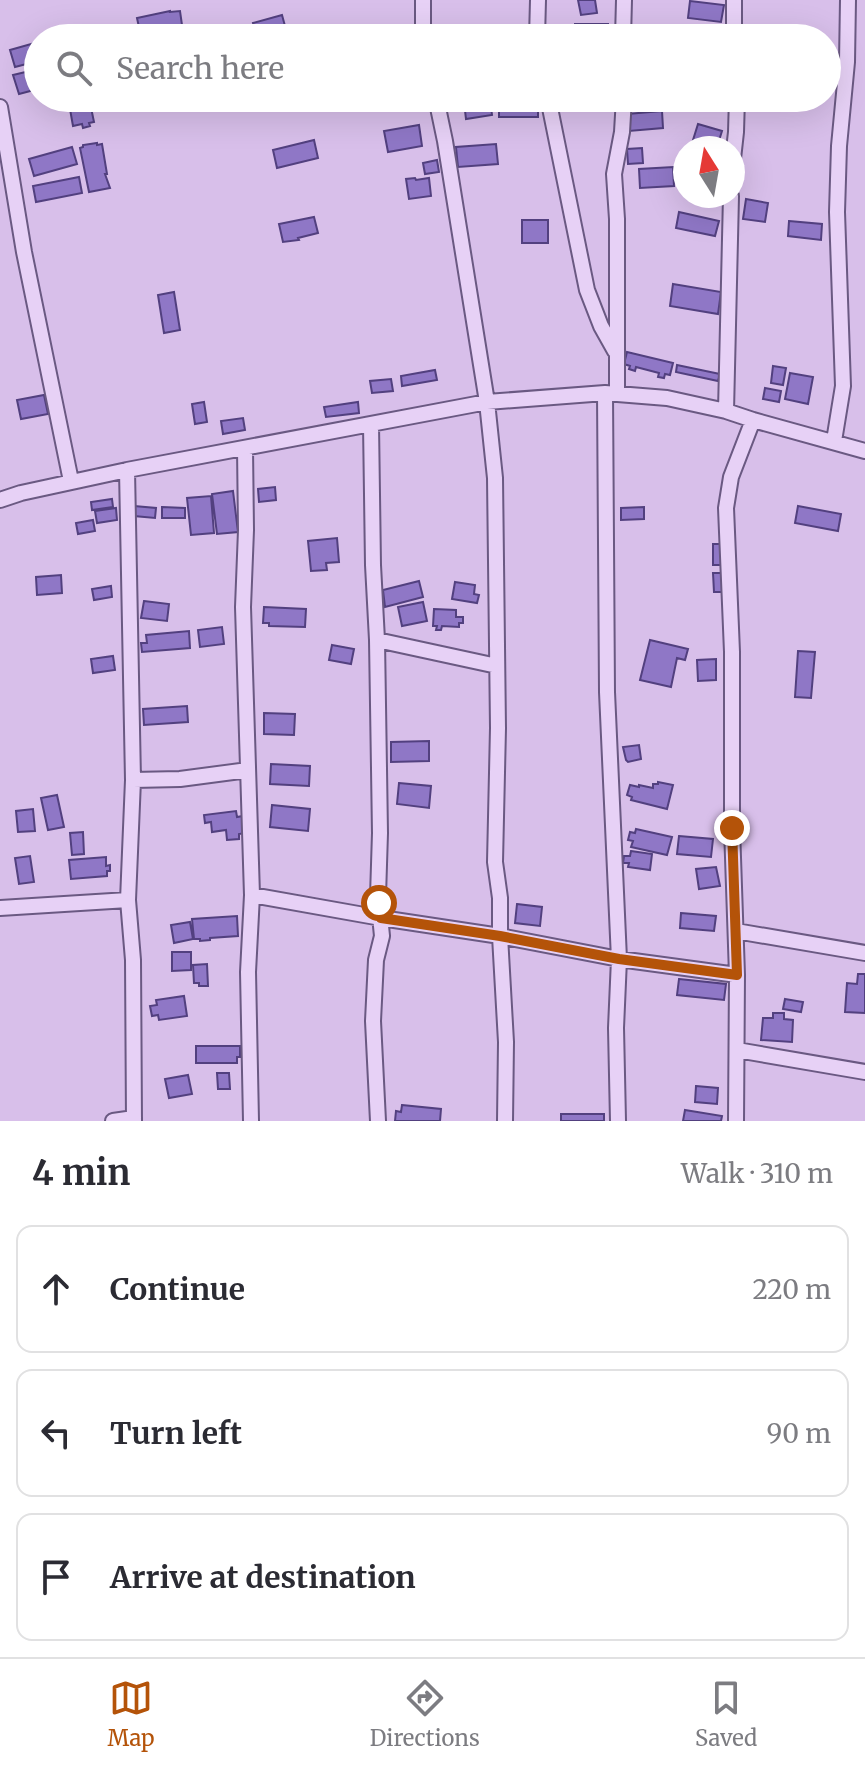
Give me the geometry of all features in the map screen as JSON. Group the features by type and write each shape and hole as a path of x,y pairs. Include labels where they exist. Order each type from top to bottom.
{"street":[{"path":"423,0 423,24"},
{"path":"537,24 538,0"},
{"path":"623,24 624,0"},
{"path":"734,0 734,24"},
{"path":"834,441 843,386 837,212 848,0"},
{"path":"0,107 24,252 71,481"},
{"path":"439,112 487,402 495,492 495,862 500,898 506,1042 505,1121"},
{"path":"551,112 587,290 616,354"},
{"path":"618,1121 616,1028 619,959 607,692 611,394 616,354 617,219 614,174 623,112"},
{"path":"736,136 737,112"},
{"path":"726,411 731,208"},
{"path":"0,500 71,481 487,402 611,394 667,398 726,411 865,451"},
{"path":"736,1121 732,652 726,508 731,477 753,420"},
{"path":"371,424 380,833 378,896 382,936 376,960 373,1021 378,1121"},
{"path":"245,448 243,607 252,895 248,972 251,1121"},
{"path":"113,1121 134,1120 133,960 128,900 133,780 127,470"},
{"path":"377,640 497,666"},
{"path":"133,780 180,779 248,770"},
{"path":"252,895 619,959 737,975"},
{"path":"0,908 128,900"},
{"path":"736,931 865,953"},
{"path":"737,1050 865,1072"}],"building":[{"path":"578,0 595,0 597,13 581,15"},
{"path":"690,1 724,5 721,22 688,18"},
{"path":"180,11 182,24 138,24 137,18"},
{"path":"282,15 284,24 253,24"},
{"path":"24,46 24,65 15,67 10,50"},
{"path":"24,72 24,93 19,94 13,75"},
{"path":"70,112 92,112 94,122 89,123 90,126 73,126"},
{"path":"465,112 492,112 492,115 466,119"},
{"path":"499,112 538,112 538,117 499,117"},
{"path":"662,112 663,128 629,131 627,114"},
{"path":"698,124 722,131 720,136 694,136"},
{"path":"419,125 422,146 388,152 384,131"},
{"path":"314,140 318,158 277,168 273,150"},
{"path":"102,144 105,174 110,188 89,192 80,148"},
{"path":"496,144 498,164 458,167 456,147"},
{"path":"72,147 77,164 34,176 29,159"},
{"path":"642,148 643,163 628,164 627,149"},
{"path":"437,160 439,172 425,174 423,163"},
{"path":"673,167 673,186 640,188 639,169"},
{"path":"79,177 82,193 36,202 33,186"},
{"path":"429,178 431,196 409,199 406,179"},
{"path":"746,199 768,203 765,222 743,219"},
{"path":"679,212 719,221 715,236 676,228"},
{"path":"314,217 318,233 283,242 279,224"},
{"path":"522,220 548,220 548,243 522,243"},
{"path":"789,221 822,224 821,240 788,236"},
{"path":"673,284 721,292 718,314 670,306"},
{"path":"174,292 180,330 164,333 158,295"},
{"path":"627,352 673,363 670,375 665,374 664,378 658,377 659,373 636,367 635,371 629,369 630,366 624,364"},
{"path":"677,365 720,374 718,381 676,372"},
{"path":"773,366 786,368 783,385 771,383"},
{"path":"435,370 437,380 402,386 401,376"},
{"path":"790,373 813,377 808,404 785,399"},
{"path":"391,379 393,391 372,393 370,381"},
{"path":"765,388 781,391 779,402 763,399"},
{"path":"44,395 48,414 21,419 17,400"},
{"path":"204,402 207,422 195,424 192,404"},
{"path":"358,402 359,413 326,417 324,407"},
{"path":"243,418 245,430 223,434 221,421"},
{"path":"275,487 276,500 259,502 258,489"},
{"path":"233,491 238,532 217,534 212,494"},
{"path":"211,496 214,533 191,535 187,498"},
{"path":"112,499 113,507 92,510 91,502"},
{"path":"134,506 156,508 155,518 134,516"},
{"path":"798,506 841,514 838,531 795,523"},
{"path":"162,507 185,508 185,518 162,518"},
{"path":"644,507 644,519 621,520 621,508"},
{"path":"116,508 117,520 97,523 95,511"},
{"path":"93,520 95,531 78,534 76,523"},
{"path":"337,538 339,562 326,563 327,570 311,571 308,541"},
{"path":"713,544 721,544 721,565 713,565"},
{"path":"713,573 722,573 723,592 714,592"},
{"path":"61,575 62,593 37,595 36,577"},
{"path":"419,581 423,597 385,607 383,590"},
{"path":"455,582 475,585 474,594 479,595 477,603 452,599"},
{"path":"111,586 112,597 94,600 92,589"},
{"path":"144,601 169,604 167,621 141,618"},
{"path":"423,602 427,621 402,626 398,607"},
{"path":"264,607 306,609 305,627 269,626 269,623 263,623"},
{"path":"434,609 456,610 456,617 463,617 463,623 459,623 459,627 442,626 441,630 436,630 437,626 433,626"},
{"path":"222,627 224,644 200,647 198,630"},
{"path":"189,631 190,648 142,652 141,643 147,643 146,635"},
{"path":"650,640 688,649 685,660 677,658 671,687 640,680"},
{"path":"332,645 354,649 351,664 329,660"},
{"path":"798,651 815,652 811,698 795,697"},
{"path":"113,656 115,670 93,673 91,659"},
{"path":"716,659 716,680 698,681 697,660"},
{"path":"187,706 188,722 144,725 143,709"},
{"path":"264,713 295,714 294,735 264,734"},
{"path":"429,741 429,761 391,762 391,742"},
{"path":"639,745 641,759 628,762 623,747"},
{"path":"271,764 310,766 309,786 270,784"},
{"path":"399,783 431,786 429,808 397,804"},
{"path":"653,784 673,785 667,809 631,800 632,797 627,795 630,785 653,788"},
{"path":"57,795 64,827 48,830 41,798"},
{"path":"272,805 310,809 308,831 270,827"},
{"path":"33,809 35,831 18,832 16,811"},
{"path":"236,811 237,817 243,816 245,833 239,834 239,839 227,840 226,830 212,832 211,822 205,823 204,815"},
{"path":"636,829 672,837 667,855 631,847 633,841 628,840 630,832 635,833"},
{"path":"83,832 84,854 72,855 70,833"},
{"path":"679,836 713,839 711,857 677,854"},
{"path":"631,851 652,854 650,870 628,867 629,863 623,863 624,856 630,856"},
{"path":"30,856 34,882 19,884 15,858"},
{"path":"106,857 106,866 110,865 107,876 71,879 69,860"},
{"path":"716,867 720,886 699,889 696,869"},
{"path":"517,904 542,907 540,926 515,923"},
{"path":"681,913 716,916 714,931 680,928"},
{"path":"237,916 238,936 200,941 194,939 192,919"},
{"path":"190,922 193,939 174,943 171,925"},
{"path":"172,952 191,952 191,970 172,971"},
{"path":"207,964 208,986 199,986 199,983 194,983 193,965"},
{"path":"858,974 865,974 865,1013 845,1012 847,983 857,984"},
{"path":"679,979 726,984 724,1000 677,995"},
{"path":"184,996 187,1016 159,1020 158,1015 152,1016 150,1006 157,1005 156,1000"},
{"path":"785,999 803,1002 801,1012 783,1009"},
{"path":"773,1013 784,1013 784,1019 793,1020 792,1042 761,1040 763,1018 773,1018"},
{"path":"196,1046 240,1046 240,1057 237,1057 237,1063 196,1063"},
{"path":"217,1073 229,1073 230,1089 218,1089"},
{"path":"188,1075 192,1094 169,1098 165,1079"},
{"path":"696,1086 718,1088 717,1104 695,1102"},
{"path":"402,1105 441,1109 440,1121 395,1121 396,1111 401,1112"},
{"path":"685,1110 722,1116 721,1121 683,1121"},
{"path":"561,1114 604,1114 604,1121 561,1121"}],"route":[{"path":"379,903 381,918 500,936 619,959 737,975 732,828"}]}
